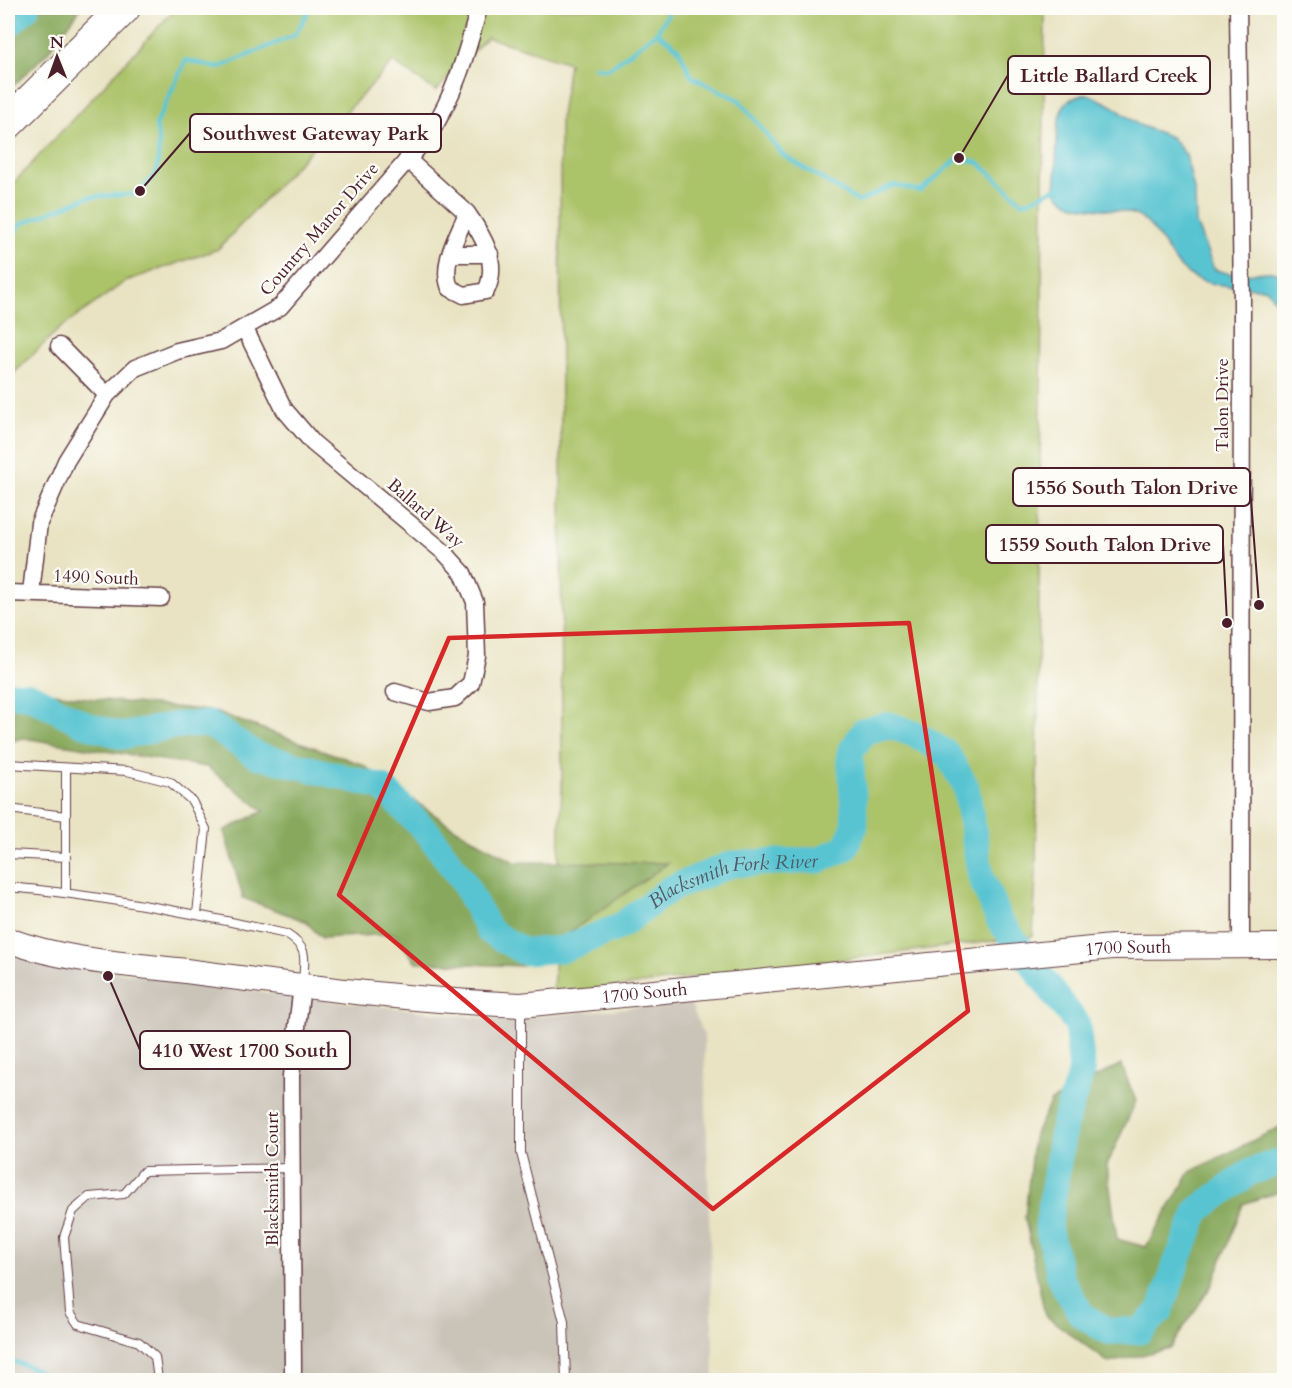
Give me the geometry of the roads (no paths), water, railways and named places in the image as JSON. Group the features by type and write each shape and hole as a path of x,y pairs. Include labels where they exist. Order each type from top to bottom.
{"highway":[{"path":"8,123 124,8"}],"street":[{"name":"Country Manor Drive","path":"31,593 39,523 66,461 107,395 135,368 177,351 221,341 280,307 429,135 449,103 479,8"},
{"name":"Talon Drive","path":"1238,8 1242,301 1241,946"},
{"path":"407,159 467,213 482,233 490,254 492,279 486,291 464,295 450,288 446,278 450,254 467,213"},
{"path":"450,254 490,254"},
{"name":"Ballard Way","path":"245,329 284,409 306,435 445,552 463,573 475,602 477,656 471,682 455,698 429,702 394,692"},
{"path":"59,346 107,395"},
{"name":"1490 South","path":"8,592 161,598"},
{"name":"1700 South","path":"8,940 61,955 302,986 440,1002 521,1005 1112,946 1284,946"},
{"name":"Blacksmith Court","path":"293,1371 291,1076 302,986"}],"lane":[{"path":"8,764 127,771 170,782 192,801 206,829 197,914"},
{"path":"66,768 66,892"},
{"path":"8,809 66,816"},
{"path":"8,854 67,857"},
{"path":"8,887 66,892 197,914 286,934 299,942 305,951 302,986"},
{"path":"521,1005 519,1072 521,1153 564,1322 566,1380"},
{"path":"158,1380 155,1357 139,1342 78,1324 70,1312 64,1237 73,1211 89,1197 124,1194 144,1171 292,1168"}],"water":[{"path":"1088,94 1111,105 1139,125 1171,137 1186,155 1195,194 1196,223 1214,269 1239,274 1284,272 1284,315 1267,289 1227,286 1207,282 1190,275 1174,260 1155,232 1140,217 1120,211 1078,206 1061,197 1055,189 1059,120 1066,103 1071,99"}],"waterway":[{"path":"8,25 26,8"},
{"path":"8,242 21,224 88,197 138,194 157,172 159,145 156,124 186,60 218,68 295,35 310,8"},
{"path":"666,8 668,14 657,32 678,48 692,77 739,100 783,155 859,202 893,185 920,191 959,158 979,163 1023,203 1059,187"},
{"path":"595,67 608,69 657,32"},
{"name":"Blacksmith Fork River","path":"8,694 29,695 84,724 122,736 177,725 209,724 256,755 382,787 429,834 463,881 489,931 524,952 563,949 619,927 670,889 732,864 819,860 845,848 855,826 850,753 864,731 889,725 917,735 947,754 966,787 981,877 999,920 1077,1024 1082,1070 1064,1125 1048,1227 1061,1280 1082,1315 1107,1331 1140,1331 1161,1310 1176,1264 1198,1210 1250,1172 1284,1160"},
{"path":"8,1360 28,1366 55,1380"}],"place":[{"name":"Little Ballard Creek","path":"959,158"},
{"name":"Southwest Gateway Park","path":"140,191"},
{"name":"1556 South Talon Drive","path":"1259,605"},
{"name":"1559 South Talon Drive","path":"1227,623"},
{"name":"410 West 1700 South","path":"108,976"}]}
